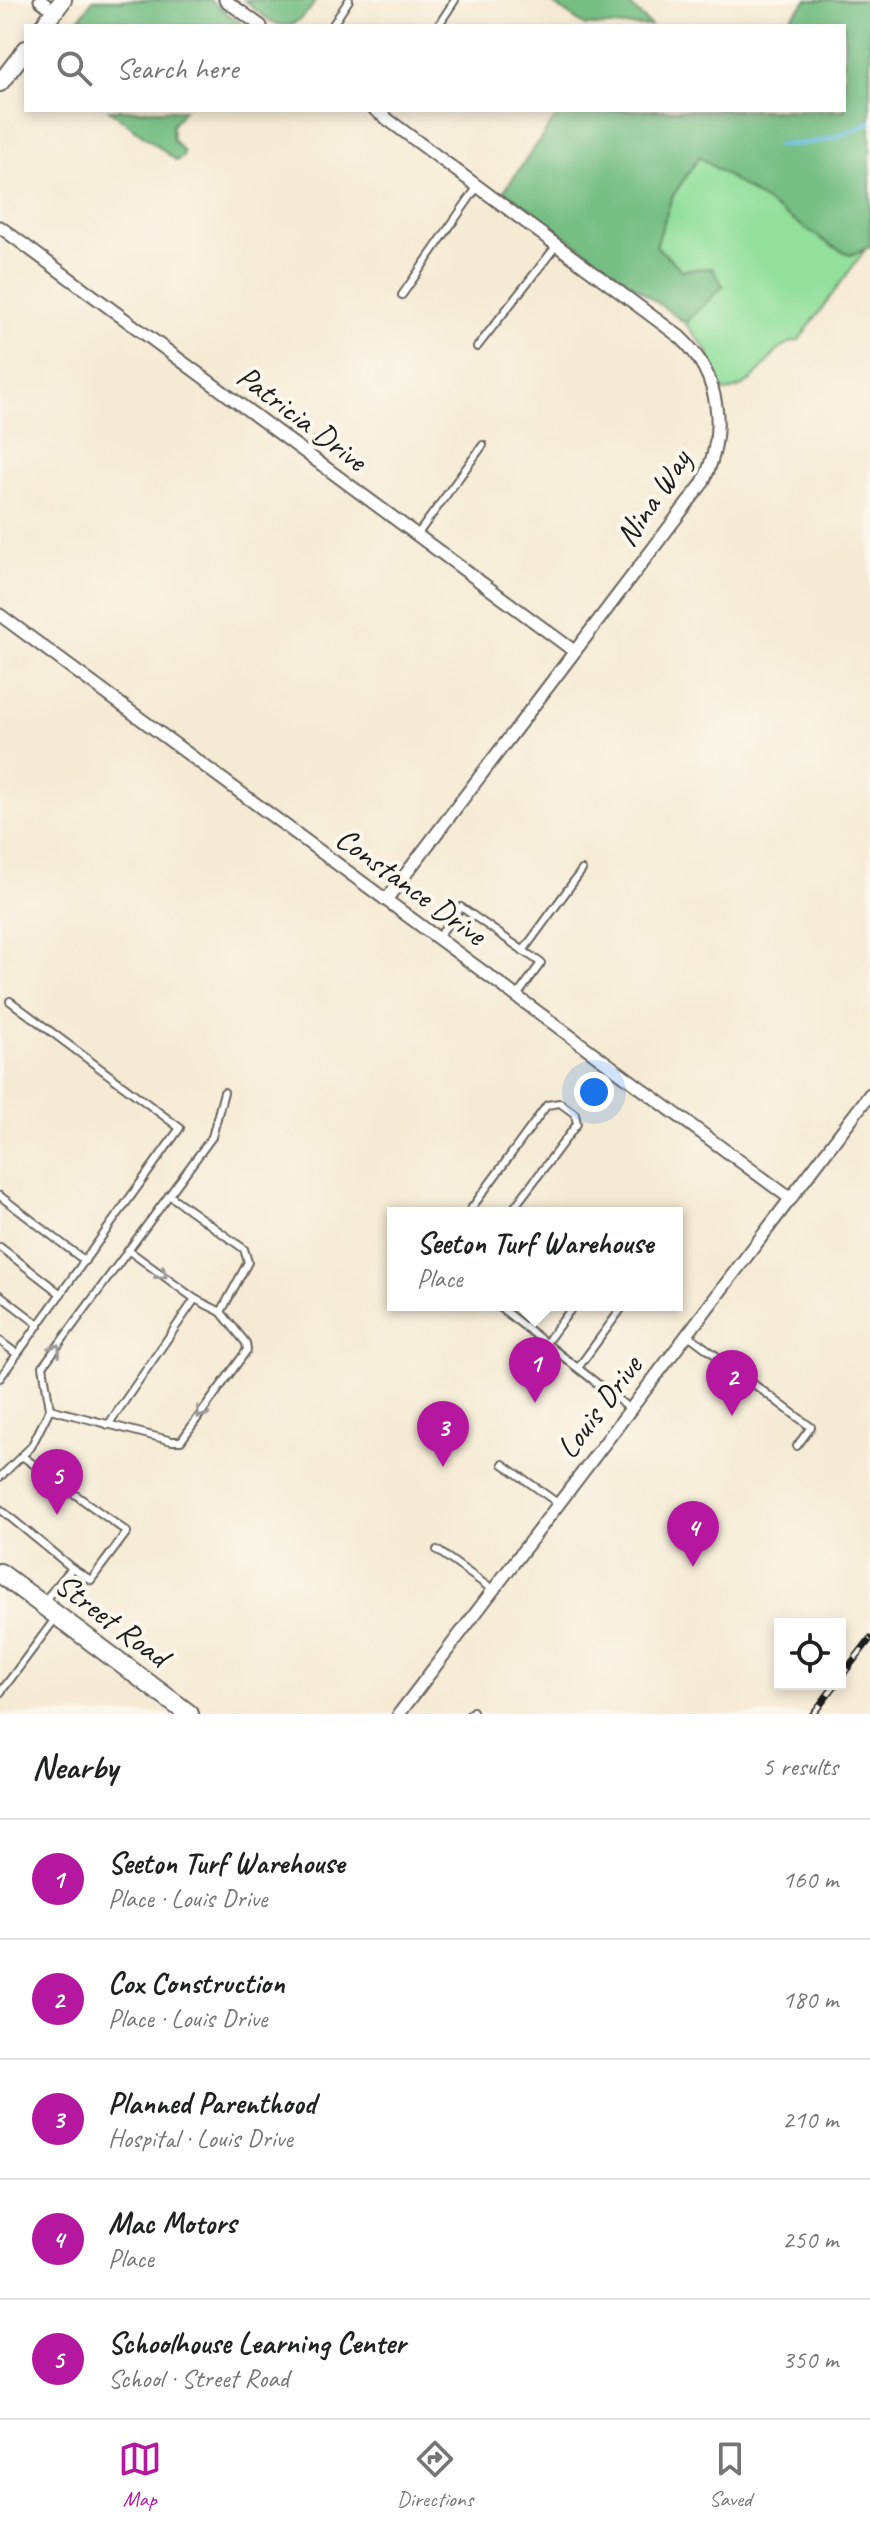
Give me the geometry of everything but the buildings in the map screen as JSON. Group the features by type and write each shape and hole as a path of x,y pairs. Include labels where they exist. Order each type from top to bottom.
{"main road":[{"name":"Street Road","path":"3,1581 58,1616 189,1714"}],"street":[{"path":"40,0 59,6 45,24"},
{"path":"225,0 258,24"},
{"path":"0,83 24,52"},
{"name":"Nina Way","path":"380,112 690,346 713,392 718,422 715,452 702,484 386,900"},
{"name":"Patricia Drive","path":"0,227 574,651"},
{"name":"Constance Drive","path":"0,615 791,1199"},
{"name":"Louis Drive","path":"399,1714 870,1094"}],"lane":[{"path":"333,24 349,0"},
{"path":"439,24 455,0"},
{"path":"402,295 478,186"},
{"path":"477,347 557,245"},
{"path":"417,535 483,445"},
{"path":"523,951 582,870"},
{"path":"438,938 461,907 541,963 517,996"},
{"path":"0,1378 180,1128 10,1001"},
{"path":"0,1477 31,1447 50,1409 43,1366 212,1137 224,1092"},
{"path":"472,1207 547,1105 560,1103 575,1114 577,1124 515,1207"},
{"path":"169,1195 244,1249 248,1262 221,1312"},
{"path":"0,1196 85,1261"},
{"path":"0,1247 61,1294"},
{"path":"50,1409 181,1441 247,1350 246,1343 221,1312 195,1299 128,1250"},
{"path":"0,1295 39,1325"},
{"path":"108,1425 195,1299"},
{"path":"505,1311 630,1409"},
{"path":"546,1343 570,1311"},
{"path":"578,1368 620,1311"},
{"path":"687,1334 811,1427 797,1446"},
{"path":"0,1341 17,1354"},
{"path":"0,1509 91,1580 127,1532 22,1456"},
{"path":"503,1464 559,1504"},
{"path":"437,1550 493,1590"},
{"path":"41,1604 72,1568"},
{"path":"0,1693 58,1616"}],"green space":[{"path":"93,0 210,0 241,24 75,24"},
{"path":"244,0 315,0 310,9 292,24 277,24"},
{"path":"548,0 625,0 649,24 582,24"},
{"path":"807,0 870,0 870,247 850,255 832,246 699,157 672,197 656,246 682,270 712,268 723,286 685,323 504,191 560,112 846,112 846,24 784,24"},
{"path":"112,112 182,112 172,126 173,140 184,152 177,161"},
{"path":"699,157 832,246 850,255 864,251 799,340 778,350 747,383 723,391 707,350 685,323 723,285 682,270 656,246 672,197"}],"waterway":[{"path":"777,145 825,140 870,122"}],"railway":[{"path":"846,1670 870,1639"},
{"path":"813,1714 831,1690"}],"place":[{"name":"Seeton Turf Warehouse","path":"535,1403"},
{"name":"Cox Construction","path":"732,1416"},
{"name":"Planned Parenthood","path":"443,1467"},
{"name":"Schoolhouse Learning Center","path":"57,1515"},
{"name":"Mac Motors","path":"693,1567"}]}
